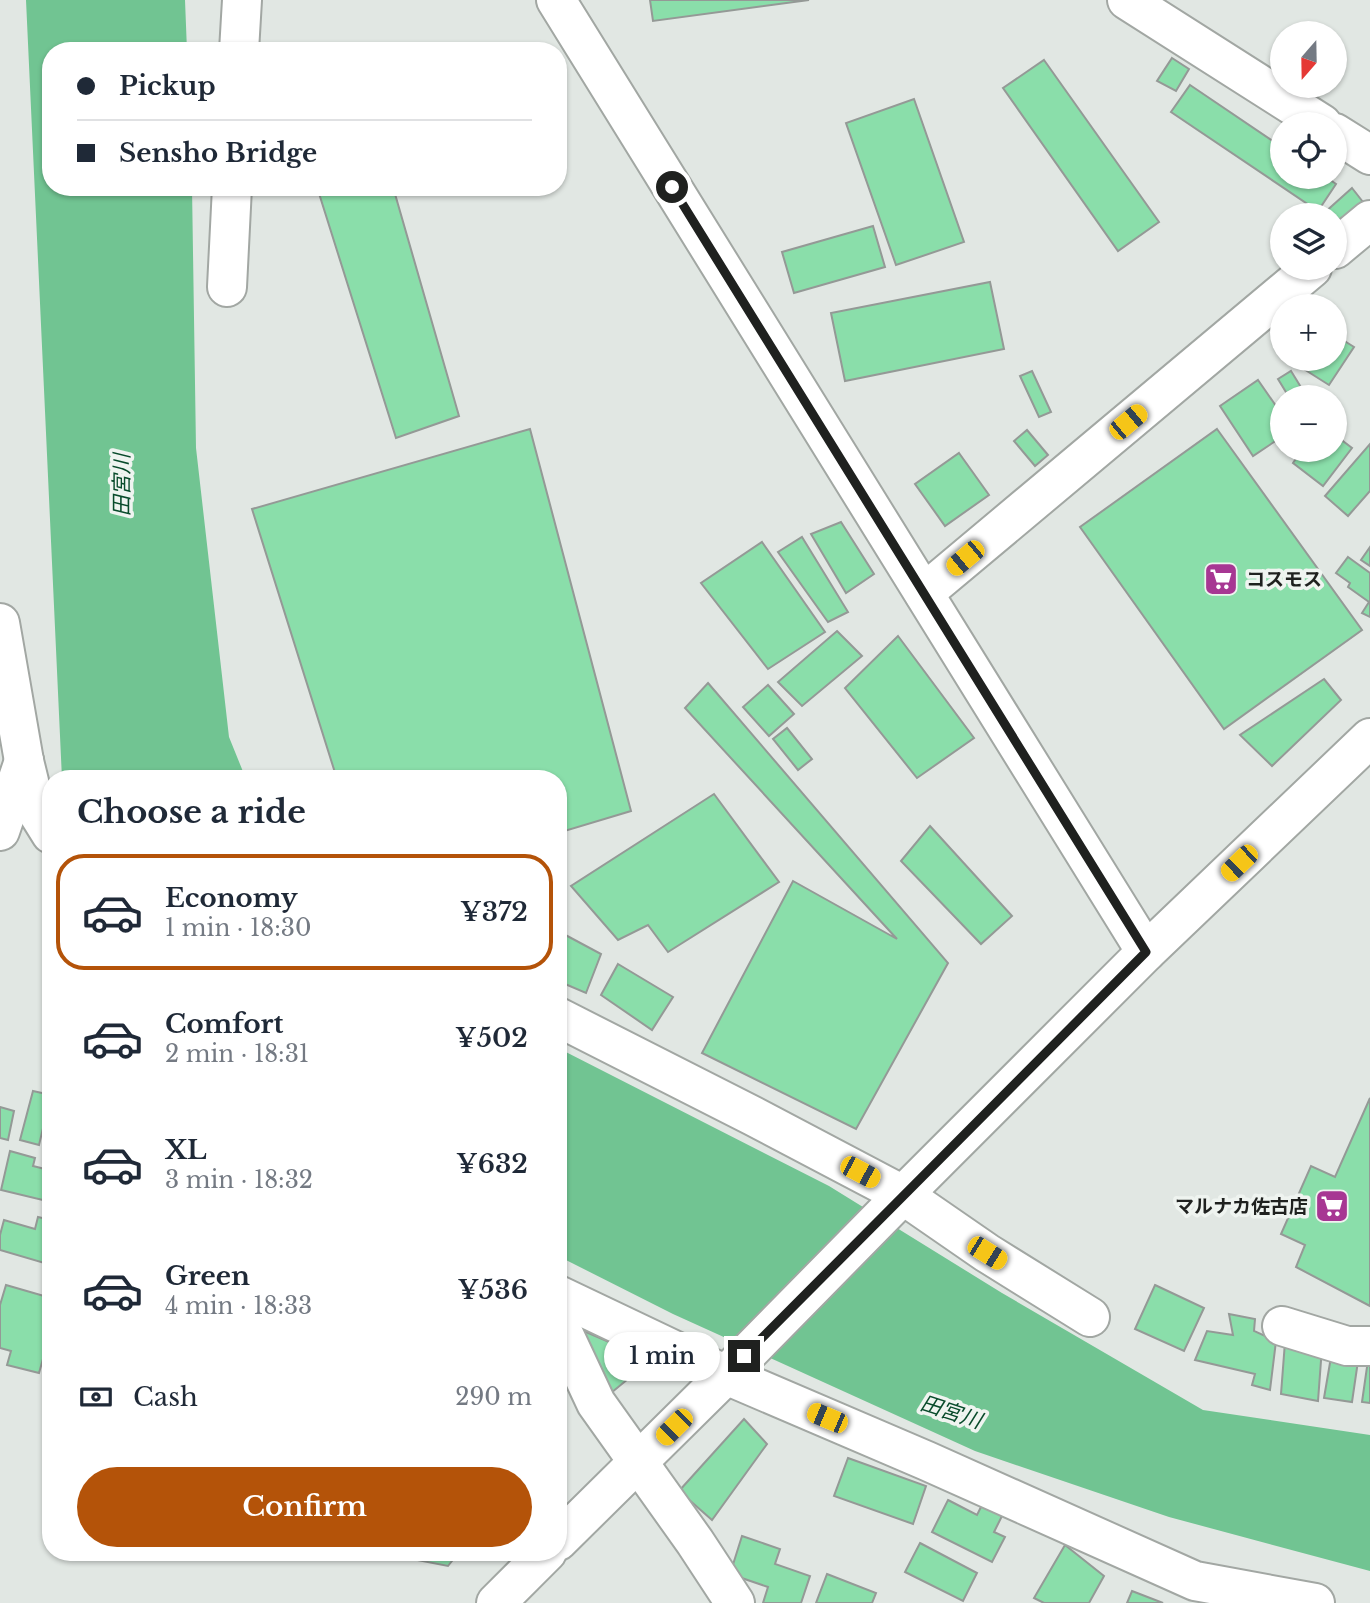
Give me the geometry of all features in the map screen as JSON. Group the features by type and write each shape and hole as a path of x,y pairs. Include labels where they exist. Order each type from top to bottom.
{"street":[{"path":"240,42 242,0"},
{"path":"556,0 1146,952"},
{"path":"1127,0 1303,112"},
{"path":"1347,140 1370,155"},
{"path":"227,287 232,196"},
{"path":"1347,238 1370,219"},
{"path":"924,593 1298,280"},
{"path":"0,623 24,761 36,810 42,820"},
{"path":"567,1532 1146,952 1370,738"},
{"path":"0,831 24,761"},
{"path":"567,1022 903,1195 987,1253 1090,1317"},
{"path":"567,1299 735,1365 940,1466 1195,1581 1315,1603"},
{"path":"1282,1326 1347,1346 1370,1346"},
{"path":"567,1341 596,1403 639,1461 735,1603"},
{"path":"496,1603 538,1561"}],"water":[{"name":"田宮川","path":"26,0 185,0 187,42 42,42 42,196 192,196 196,448 229,737 242,770 62,770"},
{"name":"田宮川","path":"567,1053 829,1186 1002,1293 1203,1410 1370,1435 1370,1571 1169,1517 975,1451 673,1314 567,1261"}],"building":[{"path":"650,0 809,0 653,21"},
{"path":"1172,58 1189,69 1176,91 1157,81"},
{"path":"1044,60 1159,222 1118,251 1003,88"},
{"path":"1190,85 1270,139 1270,179 1171,112"},
{"path":"914,99 964,242 896,265 846,123"},
{"path":"1352,188 1363,202 1347,216 1347,203 1335,203"},
{"path":"1285,189 1333,189 1323,203 1306,203"},
{"path":"320,196 396,196 459,416 396,438"},
{"path":"873,226 885,267 794,293 782,252"},
{"path":"990,282 1004,349 845,381 831,313"},
{"path":"1347,343 1354,347 1347,358"},
{"path":"1032,371 1051,412 1039,417 1020,376"},
{"path":"1291,371 1300,385 1282,385 1278,379"},
{"path":"1307,371 1338,371 1329,385"},
{"path":"1258,380 1270,397 1270,445 1253,456 1220,406"},
{"path":"530,429 631,811 567,830 567,770 334,770 252,509"},
{"name":"コスモス","path":"1217,429 1362,630 1224,729 1080,527"},
{"path":"1027,430 1048,455 1035,466 1014,441"},
{"path":"1370,444 1370,491 1348,516 1325,496"},
{"path":"959,453 989,495 945,526 915,484"},
{"path":"1294,462 1341,462 1323,486"},
{"path":"841,522 874,574 846,593 811,534"},
{"path":"802,537 848,612 828,622 778,552"},
{"path":"762,542 825,632 768,669 701,583"},
{"path":"1370,547 1370,566 1361,560"},
{"path":"1348,557 1370,573 1370,617 1362,613 1369,602 1348,587 1350,583 1336,573"},
{"path":"837,631 862,656 802,706 778,682"},
{"path":"898,636 974,738 917,778 845,688"},
{"path":"1324,679 1341,700 1272,766 1240,735"},
{"path":"708,683 948,963 856,1129 702,1053 793,881 897,939 685,708"},
{"path":"768,685 794,714 769,736 743,707"},
{"path":"787,728 812,759 798,770 773,739"},
{"path":"714,794 779,882 668,952 648,925 618,940 571,886"},
{"path":"930,826 1012,916 981,944 901,861"},
{"path":"567,936 601,954 586,993 567,985"},
{"path":"618,964 673,997 652,1030 601,995"},
{"path":"33,1091 42,1093 42,1132 39,1145 20,1140"},
{"name":"マルナカ佐古店","path":"1370,1098 1370,1306 1296,1267 1305,1245 1281,1234 1311,1166 1335,1177"},
{"path":"0,1107 14,1111 8,1140 0,1138"},
{"path":"10,1151 35,1158 33,1166 42,1168 42,1200 1,1190"},
{"path":"38,1217 42,1218 42,1262 0,1250 4,1220 35,1229"},
{"path":"6,1285 42,1295 42,1362 39,1373 7,1365 11,1351 0,1348 0,1305"},
{"path":"1155,1285 1204,1308 1184,1351 1135,1329"},
{"path":"1229,1314 1255,1319 1254,1331 1276,1341 1270,1390 1252,1385 1255,1374 1195,1360 1207,1331 1233,1335"},
{"path":"579,1329 651,1360 611,1393"},
{"path":"1285,1342 1322,1347 1318,1401 1281,1394"},
{"path":"1331,1357 1358,1361 1352,1402 1324,1398"},
{"path":"1368,1360 1370,1361 1370,1403 1362,1402"},
{"path":"744,1419 767,1444 712,1520 679,1491"},
{"path":"848,1458 926,1486 913,1524 834,1496"},
{"path":"948,1500 977,1515 984,1501 1004,1512 994,1532 1005,1537 992,1562 932,1532"},
{"path":"742,1536 780,1549 775,1564 810,1576 801,1603 763,1603 768,1587 730,1574"},
{"path":"920,1543 977,1573 963,1601 905,1572"},
{"path":"1065,1545 1104,1576 1089,1603 1044,1603 1034,1598"},
{"path":"422,1561 452,1561 448,1566"},
{"path":"827,1574 876,1593 872,1603 816,1603"},
{"path":"1132,1591 1163,1603 1127,1603"}],"place":[{"name":"コスモス","path":"1221,579"},
{"name":"マルナカ佐古店","path":"1332,1206"}],"route":[{"path":"672,187 1146,952 744,1356"}]}
